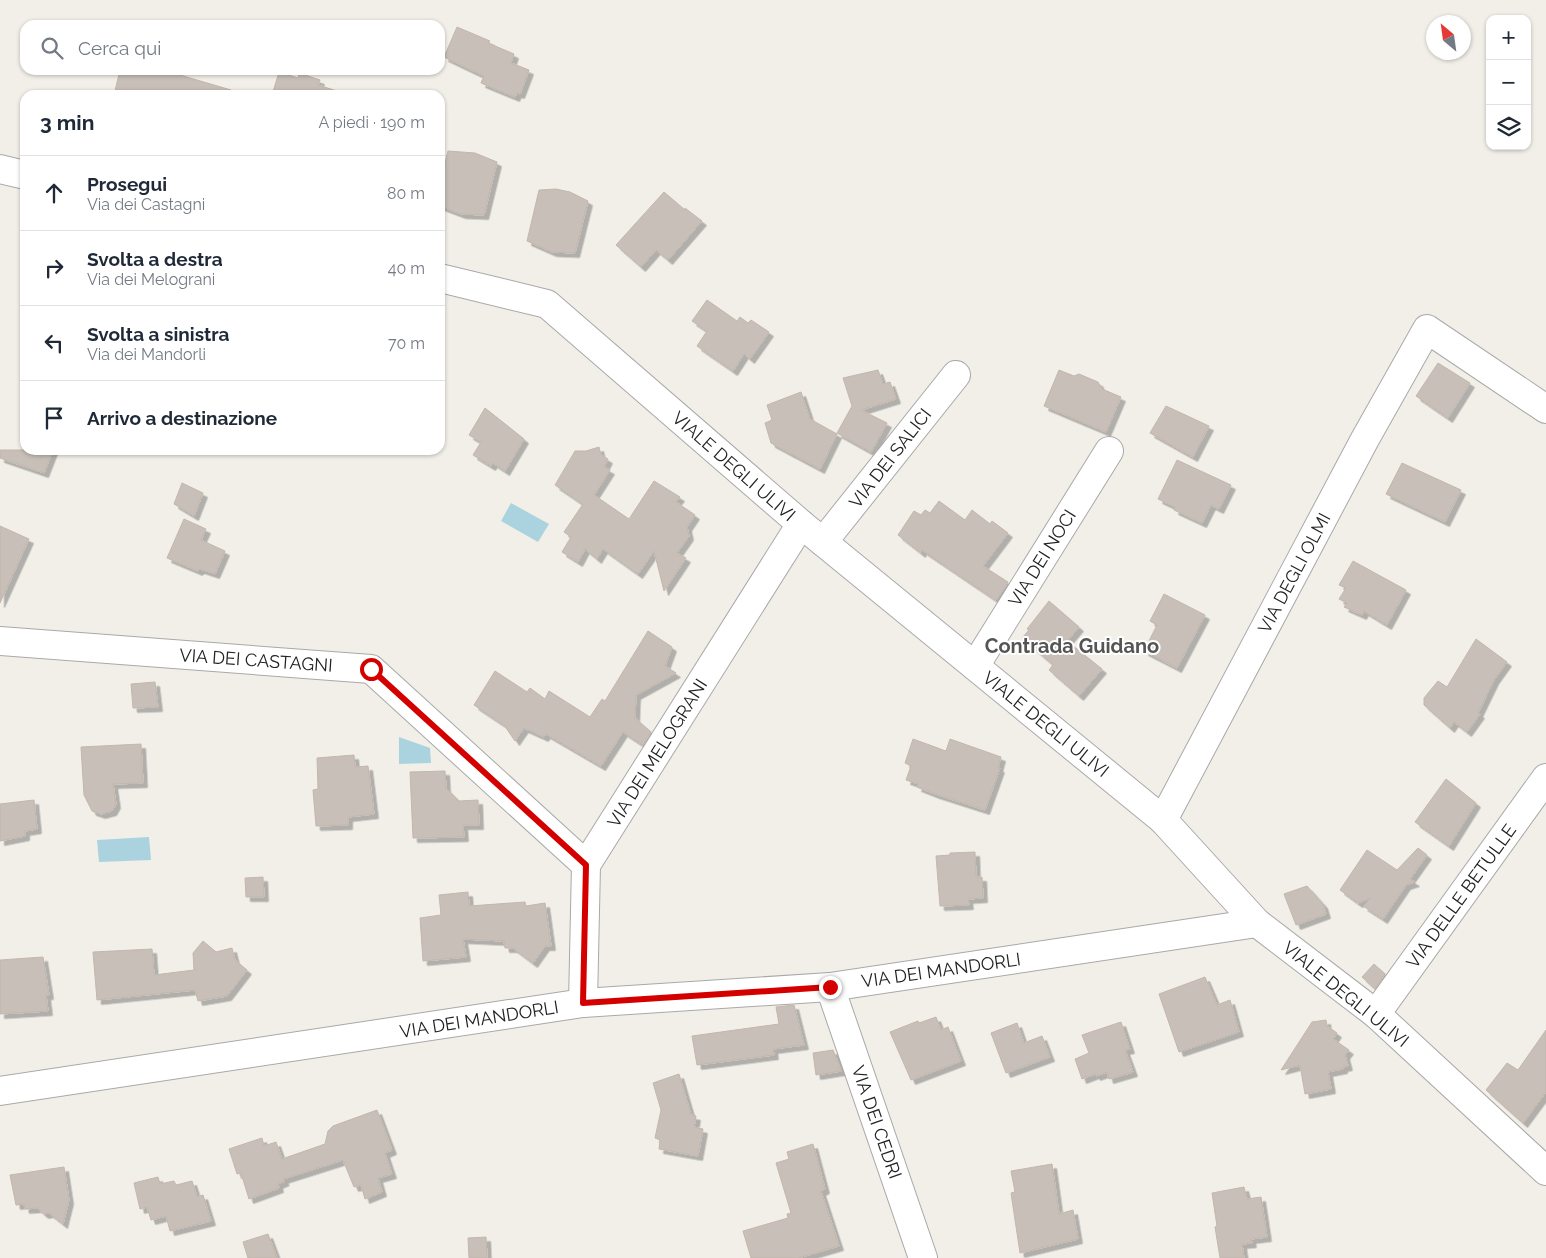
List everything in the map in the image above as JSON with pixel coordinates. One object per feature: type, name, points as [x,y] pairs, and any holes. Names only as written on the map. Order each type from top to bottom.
[{"type":"street","points":[[0,169],[20,174]]},
{"type":"street","name":"VIALE DEGLI ULIVI","points":[[445,279],[547,304],[823,542],[1163,820],[1257,923],[1376,1014],[1546,1171]]},
{"type":"street","name":"VIA DEGLI OLMI","points":[[1163,820],[1364,439],[1427,329],[1546,409]]},
{"type":"street","name":"VIA DEI SALICI","points":[[823,542],[956,375]]},
{"type":"street","name":"VIA DEI NOCI","points":[[975,666],[1108,451]]},
{"type":"street","name":"VIA DEI MELOGRANI","points":[[586,865],[802,524]]},
{"type":"street","name":"VIA DEI CASTAGNI","points":[[0,641],[371,669],[586,865]]},
{"type":"street","name":"VIA DELLE BETULLE","points":[[1376,1014],[1546,778]]},
{"type":"street","points":[[583,1003],[586,865]]},
{"type":"street","name":"VIA DEI MANDORLI","points":[[0,1091],[583,1003],[830,987],[1257,923]]},
{"type":"street","name":"VIA DEI CEDRI","points":[[830,987],[923,1258]]},
{"type":"water","points":[[511,503],[549,524],[538,542],[501,521]]},
{"type":"water","points":[[399,737],[430,748],[431,763],[399,764]]},
{"type":"water","points":[[149,837],[151,860],[99,862],[97,840]]},
{"type":"building","points":[[457,27],[514,54],[511,63],[529,70],[520,94],[517,93],[515,97],[481,83],[484,76],[445,57]]},
{"type":"building","points":[[119,75],[180,75],[231,90],[115,90]]},
{"type":"building","points":[[278,75],[288,75],[298,78],[299,75],[305,75],[320,80],[318,85],[334,90],[274,90]]},
{"type":"building","points":[[448,151],[475,153],[497,162],[484,215],[461,214],[445,208],[445,163]]},
{"type":"building","points":[[556,189],[570,192],[588,201],[575,253],[552,252],[527,241],[539,190]]},
{"type":"building","points":[[664,192],[685,210],[685,208],[702,221],[668,260],[656,250],[641,267],[616,245]]},
{"type":"building","points":[[707,300],[737,321],[740,317],[748,323],[751,320],[769,332],[750,359],[744,354],[733,371],[697,346],[707,331],[692,321]]},
{"type":"building","points":[[1438,363],[1470,383],[1448,418],[1416,396]]},
{"type":"building","points":[[878,370],[883,384],[890,382],[896,399],[861,410],[887,423],[871,452],[837,433],[852,406],[843,378]]},
{"type":"building","points":[[1059,370],[1074,376],[1079,374],[1098,382],[1102,389],[1121,397],[1106,432],[1044,406]]},
{"type":"building","points":[[801,392],[810,419],[837,434],[820,469],[771,443],[765,423],[772,420],[767,405]]},
{"type":"building","points":[[1166,406],[1209,426],[1193,457],[1150,433]]},
{"type":"building","points":[[485,408],[524,439],[505,471],[493,463],[491,466],[473,455],[481,442],[469,435]]},
{"type":"building","points":[[599,447],[601,455],[608,459],[604,467],[610,470],[594,495],[629,519],[654,481],[680,497],[676,502],[695,515],[687,527],[689,536],[677,553],[686,558],[664,591],[654,551],[638,574],[603,549],[597,559],[585,549],[578,562],[562,552],[571,537],[564,532],[583,504],[555,485],[575,451],[586,451]]},
{"type":"building","points":[[0,450],[20,450],[20,455],[51,455],[44,473],[0,458]]},
{"type":"building","points":[[1177,460],[1231,485],[1219,509],[1211,505],[1202,523],[1174,510],[1175,507],[1158,499]]},
{"type":"building","points":[[1402,463],[1461,490],[1445,522],[1386,494]]},
{"type":"building","points":[[182,483],[203,493],[194,516],[174,504]]},
{"type":"building","points":[[939,501],[965,520],[972,510],[990,524],[992,521],[1008,533],[983,566],[1008,582],[996,600],[922,550],[921,553],[898,535],[914,511],[921,515],[925,510],[930,513]]},
{"type":"building","points":[[184,519],[206,529],[201,540],[225,551],[215,574],[200,569],[198,571],[167,558]]},
{"type":"building","points":[[0,526],[29,539],[0,603]]},
{"type":"building","points":[[1353,561],[1406,590],[1387,625],[1364,611],[1362,615],[1344,607],[1347,603],[1339,599],[1346,588],[1339,585]]},
{"type":"building","points":[[1164,594],[1205,615],[1177,668],[1144,651],[1157,625],[1150,621]]},
{"type":"building","points":[[1049,601],[1079,627],[1067,641],[1102,669],[1079,696],[1049,670],[1053,665],[1022,638]]},
{"type":"building","points":[[648,631],[672,647],[665,666],[676,673],[636,695],[635,718],[651,732],[643,745],[623,732],[601,766],[546,734],[544,737],[524,728],[515,741],[504,725],[474,705],[495,671],[527,692],[530,688],[545,699],[549,691],[590,717],[602,699],[605,701]]},
{"type":"building","points":[[1476,639],[1507,662],[1494,680],[1478,713],[1480,714],[1467,732],[1454,722],[1450,728],[1424,705],[1424,698],[1438,681],[1447,687]]},
{"type":"building","points":[[155,682],[158,707],[133,708],[131,684]]},
{"type":"building","points":[[913,739],[946,751],[950,739],[1001,757],[998,768],[1000,768],[985,810],[935,794],[917,787],[918,784],[906,780],[911,766],[905,763]]},
{"type":"building","points":[[141,744],[143,783],[113,784],[116,804],[112,811],[101,814],[92,811],[84,795],[81,747]]},
{"type":"building","points":[[354,755],[355,767],[368,766],[374,814],[348,817],[348,825],[316,826],[313,790],[318,789],[317,758]]},
{"type":"building","points":[[445,771],[446,788],[459,801],[478,800],[479,825],[463,825],[464,837],[413,838],[410,772]]},
{"type":"building","points":[[1446,779],[1476,803],[1449,846],[1415,822]]},
{"type":"building","points":[[34,800],[37,829],[25,831],[25,836],[0,841],[0,804]]},
{"type":"building","points":[[1418,848],[1427,855],[1410,879],[1415,882],[1406,885],[1383,919],[1363,906],[1371,898],[1358,903],[1340,890],[1367,850],[1397,870]]},
{"type":"building","points":[[975,852],[976,877],[982,877],[983,898],[968,899],[969,905],[940,906],[936,856],[950,855],[950,853]]},
{"type":"building","points":[[263,877],[264,897],[246,897],[245,878]]},
{"type":"building","points":[[1307,886],[1323,904],[1326,914],[1296,925],[1284,894]]},
{"type":"building","points":[[468,892],[469,906],[525,902],[526,906],[545,903],[551,946],[545,946],[533,963],[513,948],[505,948],[504,941],[463,939],[466,957],[423,961],[420,918],[441,915],[439,895]]},
{"type":"building","points":[[203,941],[216,952],[232,948],[235,960],[247,970],[227,996],[198,1001],[195,990],[97,1000],[93,952],[152,949],[154,975],[194,970],[193,953]]},
{"type":"building","points":[[43,957],[49,995],[46,995],[48,1011],[0,1014],[0,960]]},
{"type":"building","points":[[1374,964],[1385,974],[1375,989],[1362,977]]},
{"type":"building","points":[[1205,977],[1217,1005],[1230,1000],[1239,1032],[1179,1052],[1159,994]]},
{"type":"building","points":[[794,1005],[804,1045],[773,1049],[774,1055],[697,1065],[692,1036],[779,1024],[776,1007]]},
{"type":"building","points":[[936,1017],[941,1030],[948,1027],[961,1061],[911,1080],[890,1032],[918,1021],[919,1023]]},
{"type":"building","points":[[1326,1020],[1327,1026],[1337,1033],[1333,1039],[1349,1050],[1345,1055],[1348,1066],[1328,1072],[1331,1089],[1305,1094],[1300,1065],[1281,1070],[1312,1022]]},
{"type":"building","points":[[1121,1022],[1130,1049],[1125,1050],[1133,1072],[1109,1079],[1107,1072],[1082,1079],[1075,1059],[1089,1053],[1082,1035]]},
{"type":"building","points":[[1017,1023],[1024,1043],[1042,1036],[1050,1057],[1006,1073],[991,1033]]},
{"type":"building","points":[[1546,1030],[1546,1092],[1523,1123],[1486,1090],[1507,1063],[1518,1070]]},
{"type":"building","points":[[833,1050],[841,1071],[816,1075],[813,1053]]},
{"type":"building","points":[[679,1074],[691,1115],[696,1116],[694,1127],[703,1129],[698,1156],[659,1149],[660,1140],[655,1138],[661,1110],[653,1083]]},
{"type":"building","points":[[377,1110],[392,1150],[385,1153],[392,1174],[378,1178],[382,1192],[365,1199],[361,1185],[354,1187],[343,1160],[283,1179],[285,1181],[278,1184],[279,1188],[249,1199],[241,1173],[237,1174],[229,1149],[262,1138],[264,1146],[276,1142],[282,1159],[325,1144],[328,1131],[333,1126]]},
{"type":"building","points":[[813,1144],[825,1189],[821,1191],[839,1246],[798,1258],[751,1258],[743,1231],[788,1218],[787,1214],[791,1213],[776,1163],[789,1159],[787,1152]]},
{"type":"building","points":[[1052,1164],[1059,1214],[1073,1210],[1078,1239],[1020,1253],[1011,1193],[1015,1192],[1011,1171]]},
{"type":"building","points":[[64,1167],[69,1200],[63,1224],[49,1213],[44,1214],[37,1208],[25,1209],[24,1204],[16,1205],[10,1175]]},
{"type":"building","points":[[158,1177],[160,1184],[174,1181],[176,1185],[192,1181],[197,1197],[203,1195],[211,1221],[170,1231],[166,1216],[151,1220],[147,1207],[140,1209],[134,1183]]},
{"type":"building","points":[[1244,1187],[1247,1199],[1261,1197],[1267,1237],[1251,1239],[1252,1243],[1242,1244],[1244,1258],[1220,1258],[1212,1193]]},
{"type":"building","points":[[268,1234],[277,1258],[248,1258],[243,1242]]},
{"type":"building","points":[[486,1237],[487,1258],[469,1258],[468,1238]]},
{"type":"district","name":"Contrada Guidano","points":[[1072,646]]},
{"type":"route","points":[[371,669],[586,865],[583,1003],[830,987]]}]
